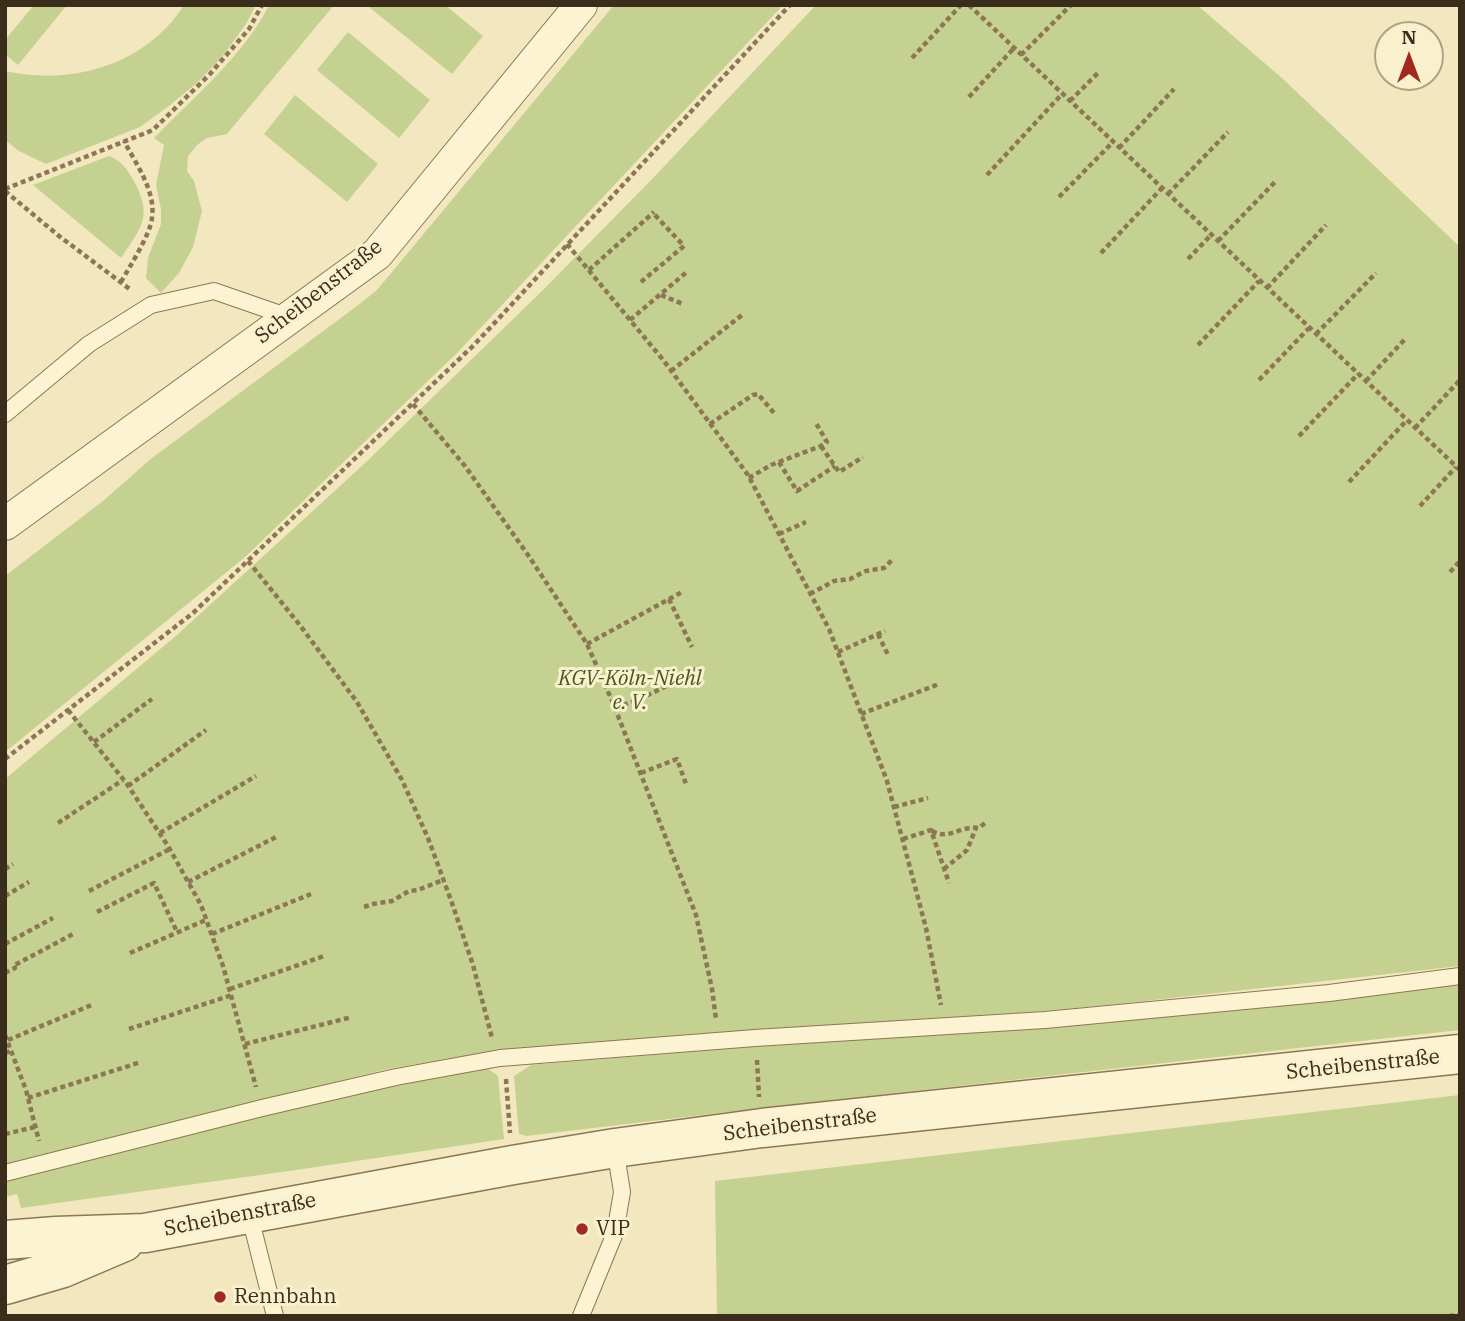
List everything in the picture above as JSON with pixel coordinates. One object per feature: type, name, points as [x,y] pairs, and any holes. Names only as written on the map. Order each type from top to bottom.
[{"type":"street","name":"Scheibenstraße","points":[[5,524],[377,254],[581,5]]},
{"type":"street","name":"Scheibenstraße","points":[[5,1240],[145,1233],[513,1165],[762,1128],[1460,1054]]},
{"type":"street","name":"Scheibenstraße","points":[[5,1285],[63,1268],[145,1233]]},
{"type":"lane","points":[[5,414],[89,344],[151,305],[214,291],[289,317]]},
{"type":"lane","points":[[5,1173],[262,1108],[396,1077],[500,1058],[755,1038],[1045,1020],[1329,993],[1460,976]]},
{"type":"lane","points":[[581,1316],[615,1233],[622,1192],[615,1148]]},
{"type":"lane","points":[[249,1213],[275,1316]]},
{"type":"path","points":[[151,305],[59,236],[5,190],[153,130],[210,74],[249,29],[262,5]]},
{"type":"path","points":[[5,759],[194,613],[413,404],[474,345],[790,5]]},
{"type":"path","points":[[912,58],[961,5]]},
{"type":"path","points":[[1021,55],[1071,5]]},
{"type":"path","points":[[972,6],[1458,469],[1420,506]]},
{"type":"path","points":[[969,97],[1014,48]]},
{"type":"path","points":[[1070,102],[1100,71]]},
{"type":"path","points":[[1119,148],[1174,89]]},
{"type":"path","points":[[987,175],[1062,94]]},
{"type":"path","points":[[1168,194],[1228,132]]},
{"type":"path","points":[[121,282],[152,219],[152,200],[124,141]]},
{"type":"path","points":[[1059,197],[1113,142]]},
{"type":"path","points":[[1217,241],[1275,182]]},
{"type":"path","points":[[1101,253],[1162,188]]},
{"type":"path","points":[[589,270],[654,212],[684,246],[641,282]]},
{"type":"path","points":[[1267,288],[1326,225]]},
{"type":"path","points":[[1188,259],[1210,235]]},
{"type":"path","points":[[567,244],[671,371],[749,478],[829,629],[887,780],[926,928],[945,1026]]},
{"type":"path","points":[[630,320],[688,271]]},
{"type":"path","points":[[1316,334],[1376,273]]},
{"type":"path","points":[[1198,345],[1259,281]]},
{"type":"path","points":[[661,295],[683,304]]},
{"type":"path","points":[[671,371],[742,316]]},
{"type":"path","points":[[1259,380],[1309,328]]},
{"type":"path","points":[[1366,381],[1406,338]]},
{"type":"path","points":[[1299,436],[1358,374]]},
{"type":"path","points":[[1415,428],[1460,380]]},
{"type":"path","points":[[710,424],[758,394],[774,413]]},
{"type":"path","points":[[413,404],[465,466],[587,645],[615,708],[696,915],[712,989],[719,1041]]},
{"type":"path","points":[[1349,482],[1407,420]]},
{"type":"path","points":[[749,478],[827,442],[816,423]]},
{"type":"path","points":[[821,446],[839,472],[863,457]]},
{"type":"path","points":[[779,462],[797,491],[835,466]]},
{"type":"path","points":[[779,534],[806,522]]},
{"type":"path","points":[[810,594],[834,581],[884,568],[893,559]]},
{"type":"path","points":[[248,561],[357,702],[402,780],[428,838],[473,965],[492,1038],[506,1074],[513,1165]]},
{"type":"path","points":[[1450,572],[1460,561]]},
{"type":"path","points":[[587,645],[682,592]]},
{"type":"path","points":[[669,599],[692,648]]},
{"type":"path","points":[[838,652],[885,631]]},
{"type":"path","points":[[878,634],[888,654]]},
{"type":"path","points":[[615,708],[670,685],[699,667]]},
{"type":"path","points":[[862,714],[939,684]]},
{"type":"path","points":[[94,742],[152,699]]},
{"type":"path","points":[[68,710],[128,786],[170,849],[201,905],[231,992],[262,1108]]},
{"type":"path","points":[[128,786],[206,730]]},
{"type":"path","points":[[640,773],[677,760],[686,784]]},
{"type":"path","points":[[160,833],[256,776]]},
{"type":"path","points":[[58,823],[123,780]]},
{"type":"path","points":[[894,807],[928,798]]},
{"type":"path","points":[[931,830],[936,834],[946,834],[965,827],[976,828],[985,823]]},
{"type":"path","points":[[944,869],[967,850],[976,828]]},
{"type":"path","points":[[903,839],[931,830]]},
{"type":"path","points":[[931,830],[949,883]]},
{"type":"path","points":[[188,882],[276,837]]},
{"type":"path","points":[[89,891],[170,849]]},
{"type":"path","points":[[5,869],[13,864]]},
{"type":"path","points":[[364,907],[392,901],[409,891],[443,880]]},
{"type":"path","points":[[5,896],[29,881]]},
{"type":"path","points":[[97,912],[154,883],[177,932]]},
{"type":"path","points":[[212,934],[311,894]]},
{"type":"path","points":[[5,944],[53,918]]},
{"type":"path","points":[[130,953],[206,920]]},
{"type":"path","points":[[5,973],[15,968],[13,966],[75,933]]},
{"type":"path","points":[[129,1029],[324,956]]},
{"type":"path","points":[[44,1163],[28,1098],[6,1038],[94,1004]]},
{"type":"path","points":[[246,1044],[352,1017]]},
{"type":"path","points":[[755,1038],[762,1128]]},
{"type":"path","points":[[5,1053],[12,1051]]},
{"type":"path","points":[[28,1098],[141,1062]]},
{"type":"path","points":[[5,1134],[35,1127]]},
{"type":"path","points":[[1449,1316],[1460,1315]]},
{"type":"green space","points":[[34,5],[67,5],[18,65],[5,54],[5,40]]},
{"type":"green space","points":[[184,5],[256,5],[222,57],[198,82],[140,127],[46,164],[19,151],[5,140],[5,71],[56,75],[81,73],[105,66],[149,43],[168,26]]},
{"type":"green space","points":[[269,5],[334,5],[227,134],[207,138],[188,156],[187,171],[194,181],[202,211],[193,247],[179,273],[161,293],[146,278],[148,258],[161,224],[156,185],[164,145],[154,138],[232,58],[259,23]]},
{"type":"green space","points":[[445,5],[483,36],[452,74],[369,7]]},
{"type":"green space","points":[[614,5],[783,5],[457,353],[244,558],[5,752],[5,576],[103,501],[152,458],[377,290]]},
{"type":"green space","name":"KGV-Köln-Niehl e. V.","points":[[816,5],[1197,5],[1283,79],[1460,247],[1460,966],[1109,1005],[936,1021],[487,1052],[387,1069],[5,1165],[5,779],[177,635],[363,465],[542,291],[657,174]]},
{"type":"green space","points":[[348,32],[430,100],[399,138],[317,70]]},
{"type":"green space","points":[[295,95],[378,164],[347,202],[264,134]]},
{"type":"green space","points":[[109,156],[122,164],[127,171],[135,183],[143,205],[139,231],[121,258],[33,185]]},
{"type":"green space","points":[[1460,979],[1460,1030],[526,1136],[519,1134],[514,1076],[531,1065],[794,1043]]},
{"type":"green space","points":[[487,1068],[498,1076],[504,1139],[21,1208],[17,1194],[5,1197],[5,1180],[242,1119],[394,1085]]},
{"type":"green space","points":[[1460,1095],[1460,1316],[717,1316],[715,1181]]},
{"type":"place","name":"VIP","points":[[582,1229]]},
{"type":"place","name":"Rennbahn","points":[[220,1297]]}]
